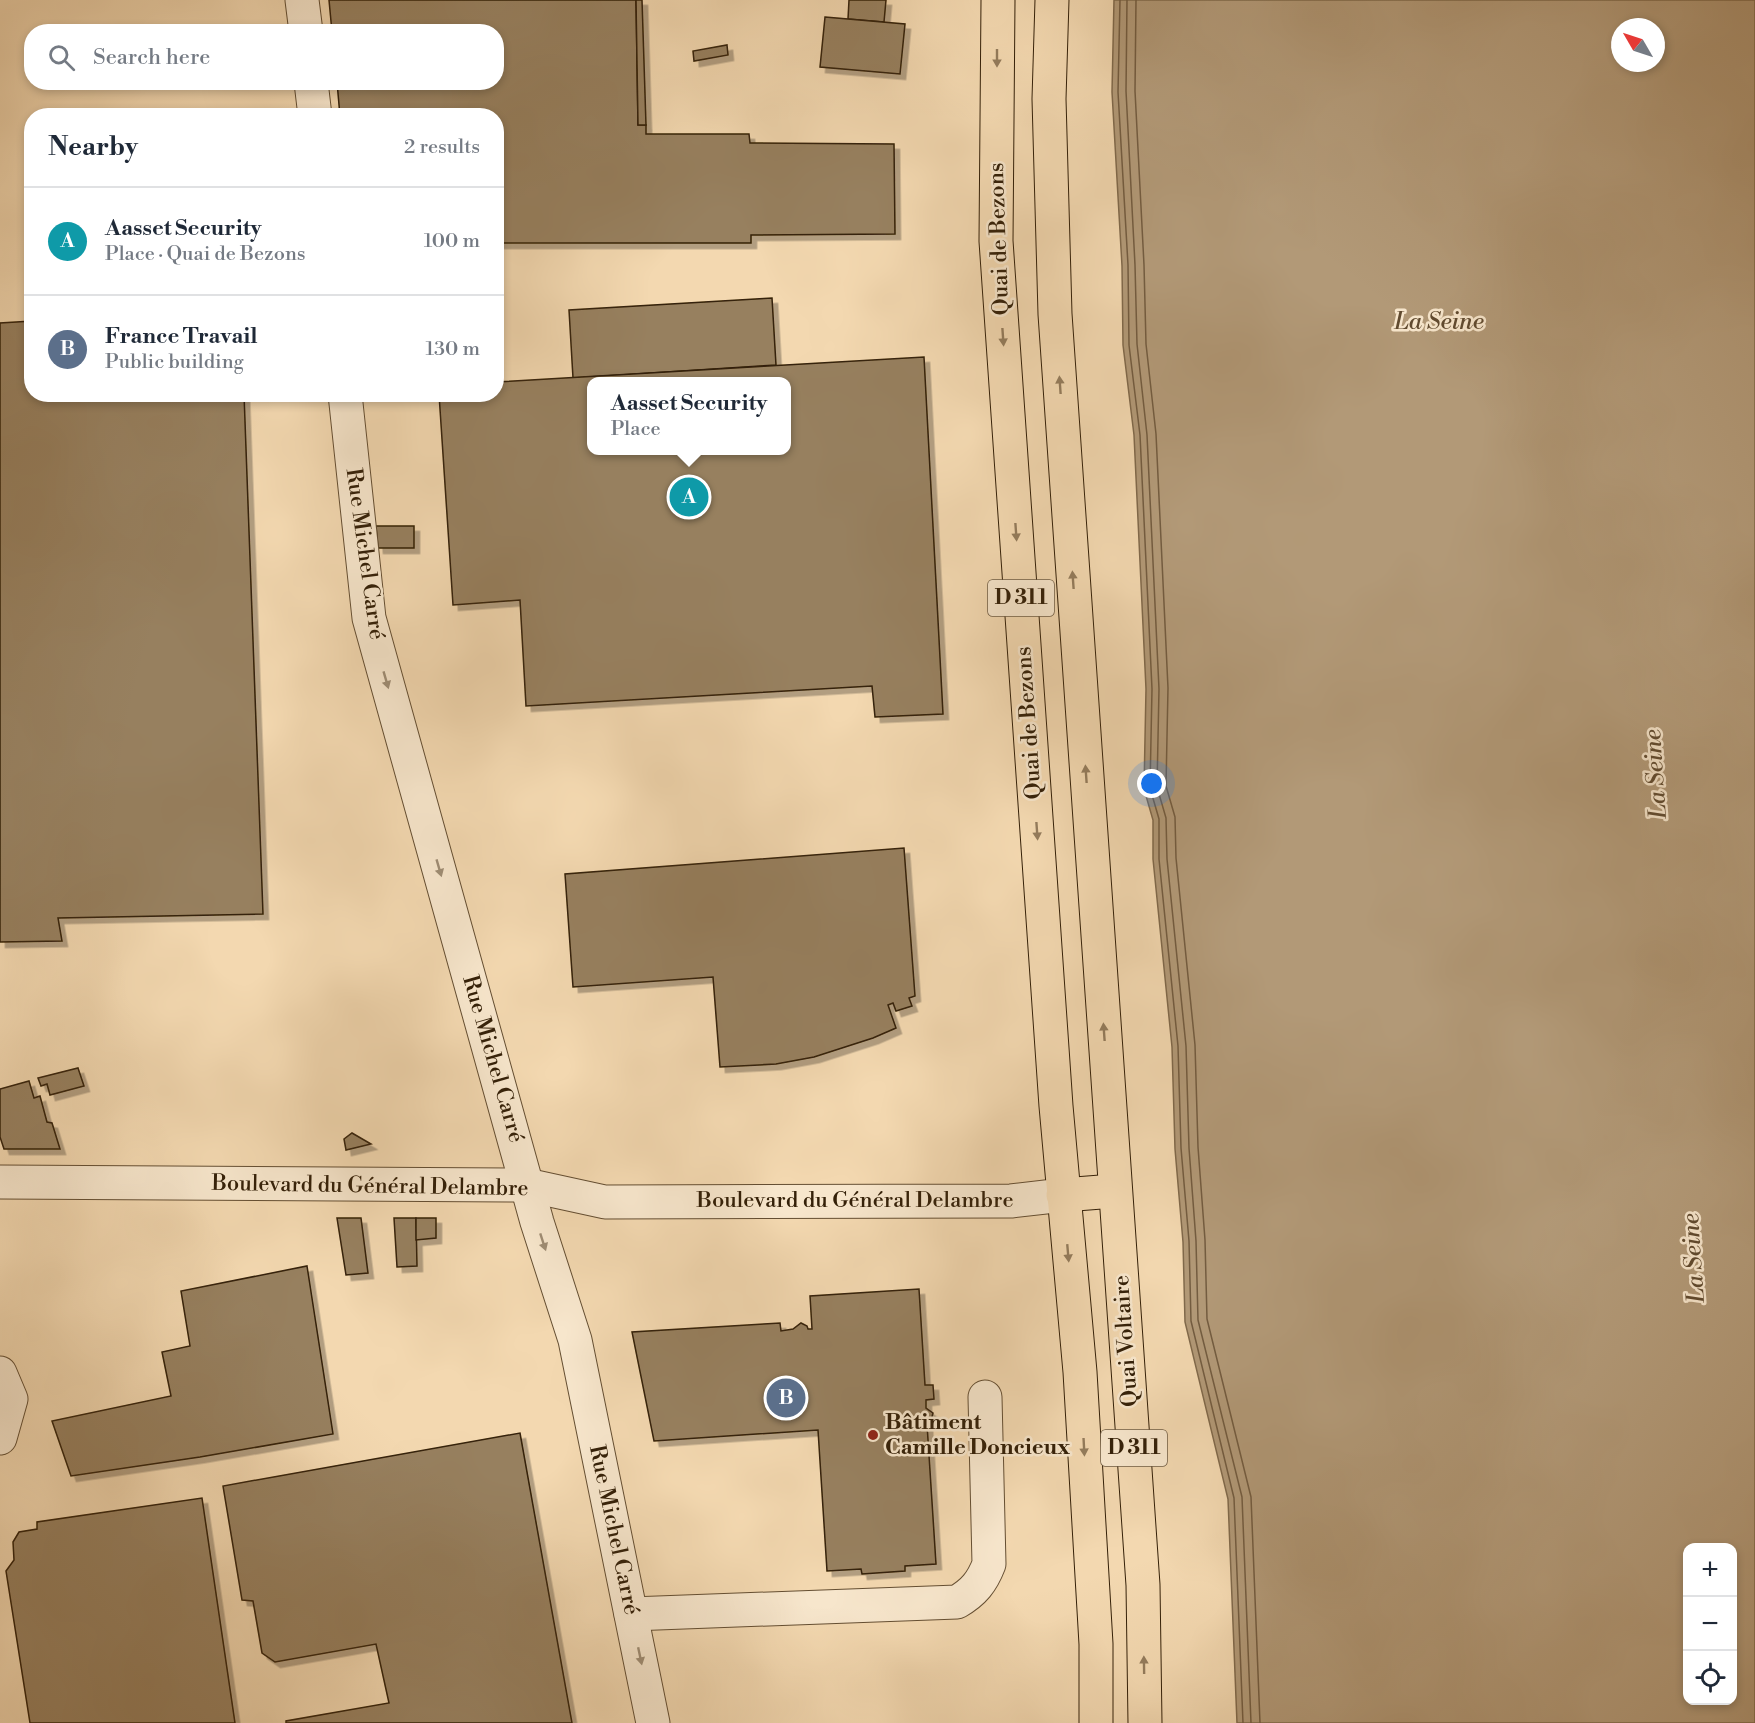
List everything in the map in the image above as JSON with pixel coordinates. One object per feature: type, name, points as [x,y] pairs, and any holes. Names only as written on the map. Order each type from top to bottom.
[{"type":"main road","name":"Quai de Bezons","points":[[998,0],[996,241],[1062,1195]]},
{"type":"main road","name":"D 311","points":[[1052,0],[1049,99],[1055,314],[1107,1067],[1107,1183]]},
{"type":"main road","points":[[1062,1195],[1107,1183]]},
{"type":"main road","name":"Quai Voltaire","points":[[1107,1183],[1122,1279],[1143,1585],[1145,1723]]},
{"type":"main road","name":"D 311","points":[[1062,1195],[1080,1384],[1096,1644],[1096,1723]]},
{"type":"street","points":[[302,0],[305,24]]},
{"type":"street","points":[[312,90],[314,108]]},
{"type":"street","name":"Rue Michel Carré","points":[[346,402],[369,618],[527,1185],[575,1340],[653,1723]]},
{"type":"street","name":"Boulevard du Général Delambre","points":[[0,1182],[527,1185],[605,1202],[1011,1201],[1062,1195]]},
{"type":"street","points":[[0,1373],[11,1399],[0,1438]]},
{"type":"street","points":[[631,1614],[957,1602],[972,1593],[982,1581],[989,1564],[985,1397]]},
{"type":"water","name":"La Seine","points":[[1114,0],[1755,0],[1755,1723],[1237,1723],[1228,1499],[1185,1322],[1183,1242],[1175,1149],[1172,1047],[1153,859],[1153,820],[1144,789],[1146,689],[1134,435],[1123,345],[1122,266],[1112,92]]},
{"type":"building","points":[[329,0],[636,0],[638,125],[646,125],[646,134],[749,134],[750,143],[894,144],[895,234],[751,235],[751,243],[504,243],[504,108],[339,108],[338,90],[504,90],[504,24],[331,24]]},
{"type":"building","points":[[636,0],[642,0],[646,125],[638,125]]},
{"type":"building","points":[[849,0],[886,0],[884,22],[848,19]]},
{"type":"building","points":[[825,17],[905,24],[900,74],[820,67]]},
{"type":"building","points":[[727,45],[728,55],[694,61],[693,51]]},
{"type":"building","points":[[772,298],[776,365],[573,378],[569,310]]},
{"type":"building","points":[[24,322],[24,402],[244,402],[263,914],[58,918],[62,941],[0,942],[0,323]]},
{"type":"building","points":[[924,357],[943,714],[875,717],[872,686],[526,706],[520,600],[453,605],[440,402],[504,402],[504,382]]},
{"type":"building","points":[[376,526],[414,526],[414,548],[378,548]]},
{"type":"building","points":[[904,848],[915,996],[909,998],[912,1006],[896,1011],[893,1003],[888,1005],[896,1028],[873,1038],[814,1057],[776,1064],[720,1067],[713,977],[573,987],[565,874]]},
{"type":"building","points":[[78,1068],[84,1086],[50,1095],[47,1084],[41,1086],[38,1078]]},
{"type":"building","points":[[29,1081],[34,1098],[40,1096],[47,1122],[52,1123],[60,1149],[4,1149],[0,1137],[0,1089]]},
{"type":"building","points":[[352,1133],[371,1144],[346,1150],[344,1139]]},
{"type":"building","points":[[337,1218],[361,1218],[368,1273],[346,1275]]},
{"type":"building","points":[[394,1218],[416,1218],[417,1266],[397,1267]]},
{"type":"building","points":[[416,1218],[436,1218],[436,1238],[416,1240]]},
{"type":"building","points":[[307,1266],[333,1434],[71,1476],[52,1421],[171,1396],[162,1352],[190,1346],[181,1291]]},
{"type":"building","name":"Bâtiment Camille Doncieux","points":[[919,1289],[925,1385],[933,1385],[934,1399],[926,1400],[926,1408],[933,1413],[931,1421],[927,1424],[936,1564],[905,1566],[905,1571],[862,1574],[861,1569],[827,1571],[818,1430],[654,1441],[632,1332],[780,1323],[781,1331],[793,1329],[801,1323],[808,1329],[812,1329],[810,1296]]},
{"type":"building","points":[[520,1433],[572,1723],[286,1723],[286,1721],[389,1703],[376,1644],[275,1662],[262,1653],[253,1601],[242,1600],[223,1486]]},
{"type":"building","points":[[202,1498],[235,1723],[30,1723],[6,1571],[14,1560],[13,1542],[19,1532],[37,1529],[37,1522]]},
{"type":"place","name":"Aasset Security","points":[[689,497]]},
{"type":"place","name":"France Travail","points":[[786,1398]]},
{"type":"place","name":"Bâtiment Camille Doncieux","points":[[873,1435]]}]
